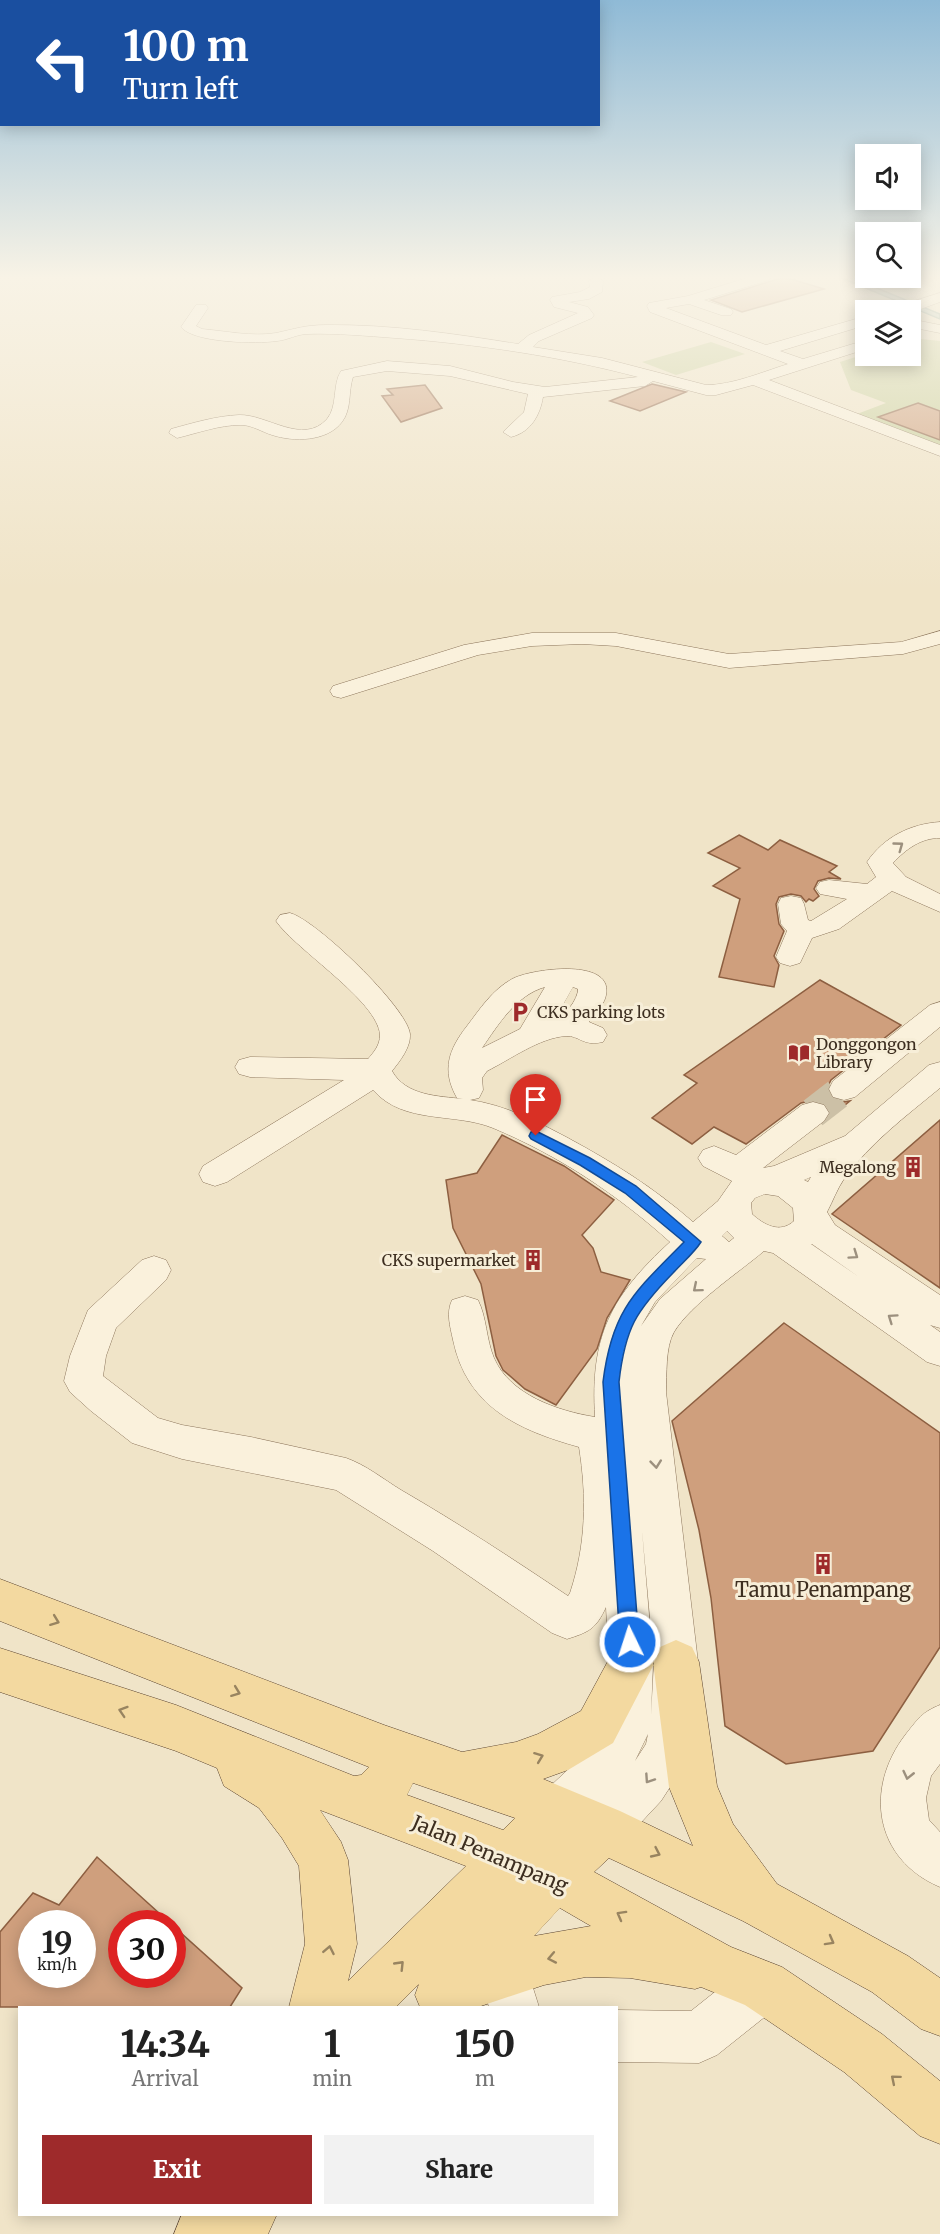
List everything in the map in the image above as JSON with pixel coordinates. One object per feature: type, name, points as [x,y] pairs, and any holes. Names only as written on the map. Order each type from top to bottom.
[{"type":"main road","points":[[0,1600],[384,1749],[581,1819],[761,1903],[890,1974],[940,2010]]},
{"type":"main road","points":[[411,1820],[400,1809],[397,1792],[404,1781],[417,1769],[516,1766],[551,1753],[597,1727],[654,1663]]},
{"type":"main road","points":[[654,1663],[693,1787],[716,1841],[761,1903]]},
{"type":"main road","name":"Jalan Penampang","points":[[3,1674],[176,1728],[354,1800],[510,1857],[555,1878],[714,1966],[763,1986],[863,2053],[940,2116]]},
{"type":"main road","points":[[176,1728],[276,1791],[299,1821],[323,1860],[331,1944],[315,2006]]},
{"type":"main road","points":[[354,1800],[369,1799],[385,1786],[394,1772],[391,1758],[384,1749]]},
{"type":"main road","points":[[360,2006],[510,1857],[581,1819]]},
{"type":"main road","points":[[435,2001],[555,1878],[581,1819]]},
{"type":"main road","points":[[435,2001],[509,1989],[522,1963],[608,1950],[714,1966]]},
{"type":"street","points":[[177,432],[242,420],[253,421],[285,433],[310,432],[320,429],[332,425],[339,414],[343,381]]},
{"type":"street","points":[[492,381],[536,392],[563,392],[646,381]]},
{"type":"street","points":[[673,381],[706,390],[716,390],[749,381]]},
{"type":"street","points":[[757,381],[940,451]]},
{"type":"street","points":[[511,432],[532,414],[536,392]]},
{"type":"street","points":[[341,691],[384,680],[460,653],[515,641],[614,640],[675,650],[706,660],[729,661],[903,648],[940,637]]},
{"type":"street","points":[[882,885],[880,862],[886,855],[919,832],[940,830]]},
{"type":"street","points":[[790,957],[797,916],[814,930],[827,924],[882,885]]},
{"type":"street","points":[[829,888],[854,892],[882,885],[940,904]]},
{"type":"street","points":[[215,1174],[377,1071],[391,1052],[395,1032],[389,1017],[373,998],[290,921]]},
{"type":"street","points":[[531,1036],[565,977]]},
{"type":"street","points":[[466,1077],[476,1064],[531,1036],[582,1030],[592,996],[592,984],[565,977],[536,978],[513,989],[469,1042],[462,1060],[468,1092],[494,1116],[585,1161],[630,1190],[693,1242],[706,1246],[728,1245],[803,1233],[810,1225],[816,1193],[855,1143],[940,1072]]},
{"type":"street","points":[[843,1089],[940,1012]]},
{"type":"street","points":[[250,1067],[377,1071]]},
{"type":"street","points":[[377,1071],[381,1082],[408,1101],[430,1107],[494,1116]]},
{"type":"street","points":[[738,1170],[813,1113]]},
{"type":"street","points":[[738,1170],[785,1175],[855,1143]]},
{"type":"street","points":[[154,1270],[101,1320],[88,1356],[83,1381],[104,1400],[146,1431],[182,1442],[251,1454],[346,1475],[381,1499],[447,1538],[567,1619],[576,1617],[585,1608],[592,1588],[606,1521],[606,1436],[611,1382],[615,1352],[625,1321],[640,1297],[693,1242],[732,1208],[734,1199],[741,1190],[738,1170]]},
{"type":"street","points":[[738,1170],[795,1190],[803,1196],[823,1234],[940,1314]]},
{"type":"street","points":[[732,1208],[740,1225],[770,1239],[940,1352]]},
{"type":"street","points":[[581,1819],[628,1729],[654,1663],[648,1392],[650,1356],[656,1330],[670,1311],[770,1239]]},
{"type":"street","points":[[465,1310],[471,1343],[480,1370],[493,1386],[530,1414],[606,1436]]},
{"type":"street","points":[[606,1436],[654,1663]]},
{"type":"street","points":[[940,1727],[910,1766],[903,1798],[907,1828],[918,1844],[940,1863]]},
{"type":"street","points":[[618,2036],[699,2037],[763,1986]]},
{"type":"green space","points":[[848,381],[940,381],[940,445],[857,414],[886,403],[851,390]]},
{"type":"building","points":[[652,384],[686,392],[640,411],[610,401]]},
{"type":"building","points":[[425,385],[442,408],[401,422],[382,396],[393,395],[387,389]]},
{"type":"building","points":[[918,403],[940,411],[940,440],[878,417]]},
{"type":"building","points":[[739,835],[768,850],[780,840],[837,866],[829,872],[841,879],[829,878],[818,881],[814,889],[819,896],[813,901],[809,899],[806,902],[801,896],[791,894],[779,897],[776,904],[779,924],[784,931],[774,956],[779,965],[774,987],[719,977],[740,899],[713,886],[740,868],[708,853]]},
{"type":"building","name":"Donggongon Library","points":[[820,980],[901,1025],[831,1080],[827,1088],[831,1098],[843,1102],[850,1101],[829,1118],[831,1112],[825,1103],[814,1100],[801,1103],[746,1144],[714,1127],[692,1144],[652,1118],[697,1083],[684,1075]]},
{"type":"building","name":"Megalong","points":[[940,1120],[940,1288],[832,1214]]},
{"type":"building","name":"CKS supermarket","points":[[502,1135],[564,1166],[614,1200],[582,1235],[593,1248],[601,1272],[630,1280],[607,1318],[597,1349],[556,1405],[525,1389],[503,1370],[496,1356],[481,1284],[453,1228],[446,1180],[477,1173]]},
{"type":"building","name":"Tamu Penampang","points":[[784,1323],[940,1433],[940,1647],[873,1751],[786,1764],[725,1726],[711,1598],[699,1530],[672,1421]]},
{"type":"building","points":[[97,1857],[156,1910],[108,1910],[108,1988],[186,1988],[186,1938],[242,1988],[231,2006],[0,2007],[0,1932],[18,1911],[18,1988],[96,1988],[96,1910],[19,1910],[33,1893],[59,1905]]},
{"type":"tunnel","points":[[813,1113],[844,1089]]},
{"type":"place","name":"CKS parking lots","points":[[520,1012]]},
{"type":"place","name":"Donggongon Library","points":[[799,1053]]},
{"type":"place","name":"Megalong","points":[[913,1167]]},
{"type":"place","name":"CKS supermarket","points":[[533,1260]]},
{"type":"place","name":"Tamu Penampang","points":[[823,1564]]},
{"type":"route","points":[[536,1136],[585,1161],[630,1190],[693,1242],[640,1297],[625,1321],[615,1352],[611,1382],[630,1642]]}]
